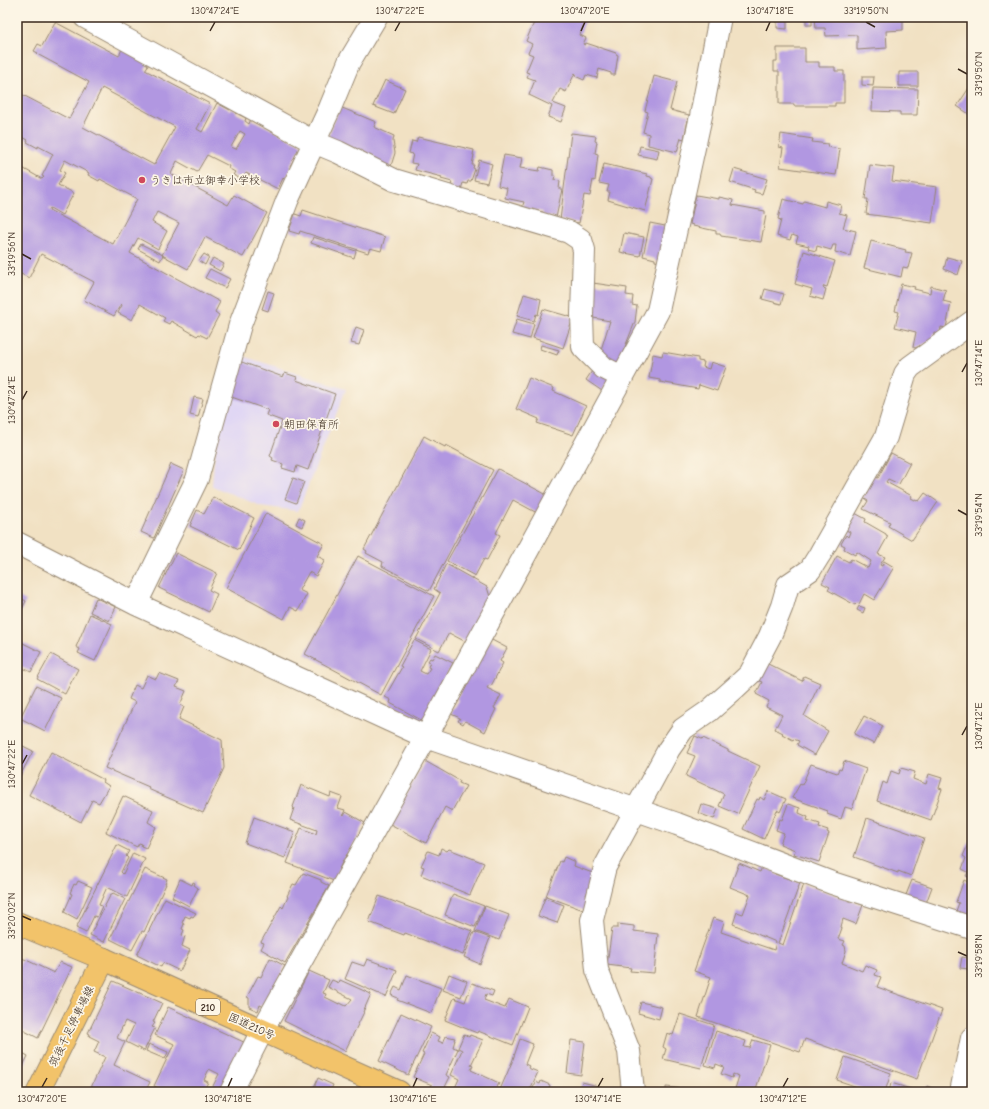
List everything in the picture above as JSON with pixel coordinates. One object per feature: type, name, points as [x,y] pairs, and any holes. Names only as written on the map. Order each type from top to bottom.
[{"type":"main road","name":"国道210号","points":[[17,923],[104,959],[399,1092]]},
{"type":"main road","name":"筑後千足停車場線","points":[[38,1092],[104,959]]},
{"type":"street","points":[[85,17],[314,142],[338,152],[394,180],[569,232],[581,240],[584,250],[582,314],[583,347],[604,368],[622,377]]},
{"type":"street","points":[[136,604],[197,479],[240,324],[286,201],[330,108],[349,62],[376,17]]},
{"type":"street","points":[[231,1092],[262,1031],[426,737],[658,311],[720,17]]},
{"type":"street","points":[[633,1092],[629,1051],[597,970],[592,920],[605,867],[669,749],[683,729],[709,711],[750,674],[770,636],[782,606],[788,585],[810,570],[886,437],[905,374],[910,367],[972,322]]},
{"type":"street","points":[[17,543],[136,604],[426,737],[677,824],[832,883],[972,928]]},
{"type":"street","points":[[961,1092],[972,1038]]},
{"type":"shaded area","name":"朝田保育所","points":[[239,355],[346,389],[298,511],[261,506],[212,486],[216,440]]},
{"type":"building","points":[[540,17],[586,17],[580,35],[586,38],[583,44],[585,45],[586,43],[618,55],[615,75],[611,75],[611,73],[599,69],[597,78],[586,75],[584,80],[575,76],[575,73],[566,92],[560,89],[553,103],[566,108],[561,122],[548,117],[552,106],[529,95],[535,80],[527,77],[529,73],[526,72],[533,55],[528,53],[532,44],[526,41],[536,18],[538,20]]},
{"type":"building","points":[[777,17],[787,17],[787,29],[777,28]]},
{"type":"building","points":[[806,17],[812,17],[812,25],[806,25]]},
{"type":"building","points":[[815,17],[903,17],[903,30],[886,31],[887,48],[857,50],[857,35],[826,36],[825,28],[816,28]]},
{"type":"building","name":"うきは市立御幸小学校","points":[[55,22],[119,56],[122,49],[149,64],[145,70],[210,104],[197,129],[202,132],[217,103],[237,112],[236,113],[246,118],[245,121],[249,124],[251,119],[302,145],[290,166],[292,167],[285,180],[283,178],[278,189],[246,173],[243,180],[233,175],[235,172],[228,168],[229,166],[207,155],[197,172],[177,161],[171,174],[228,205],[234,195],[267,213],[243,257],[205,237],[188,269],[162,255],[179,223],[157,212],[152,222],[167,231],[158,249],[138,238],[130,253],[220,302],[215,312],[219,315],[207,338],[199,334],[197,336],[171,321],[169,324],[163,321],[165,318],[140,304],[132,320],[118,313],[122,305],[121,304],[114,316],[84,300],[94,282],[41,254],[29,278],[17,272],[17,165],[42,179],[44,177],[42,176],[53,154],[27,142],[28,140],[17,134],[17,98],[19,93],[69,119],[89,82],[34,51],[38,44],[42,46]],"holes":[[[102,88],[175,127],[154,165],[83,127]],[[240,131],[245,134],[236,149],[231,147]],[[65,160],[89,173],[88,175],[99,181],[100,179],[137,199],[113,244],[49,210],[50,208],[62,215],[74,193],[58,185],[65,173],[60,170]]]},
{"type":"building","points":[[777,48],[805,48],[805,62],[819,62],[819,67],[835,67],[835,71],[844,71],[844,103],[835,103],[835,106],[794,106],[794,104],[779,104],[779,71],[774,71],[774,61],[777,61]]},
{"type":"building","points":[[899,72],[918,72],[918,86],[899,86]]},
{"type":"building","points":[[654,76],[677,82],[670,110],[689,115],[684,139],[681,138],[677,152],[648,145],[649,134],[643,132],[648,112],[645,111]]},
{"type":"building","points":[[862,77],[874,77],[873,86],[862,85]]},
{"type":"building","points":[[385,80],[405,89],[394,114],[373,106]]},
{"type":"building","points":[[971,85],[972,86],[972,116],[957,106]]},
{"type":"building","points":[[873,88],[918,89],[917,115],[900,115],[900,112],[872,111]]},
{"type":"building","points":[[340,107],[376,122],[374,127],[394,136],[393,141],[395,153],[390,169],[328,137]]},
{"type":"building","points":[[571,133],[596,136],[595,141],[597,142],[595,153],[598,154],[595,181],[593,180],[590,196],[584,195],[579,223],[560,220]]},
{"type":"building","points":[[781,134],[813,139],[812,142],[828,144],[827,147],[840,149],[836,175],[780,167],[783,148],[779,147]]},
{"type":"building","points":[[418,137],[474,150],[472,165],[474,165],[473,168],[475,169],[471,181],[468,181],[467,184],[463,183],[460,193],[450,190],[452,182],[441,179],[442,177],[415,170],[417,164],[411,163],[413,154],[409,153],[412,141],[416,142]]},
{"type":"building","points":[[640,146],[659,150],[657,159],[638,155]]},
{"type":"building","points":[[504,155],[522,158],[520,168],[539,171],[540,167],[553,170],[553,175],[555,175],[554,180],[560,181],[559,189],[562,189],[556,218],[542,215],[543,212],[522,208],[524,202],[505,198],[507,188],[498,186]]},
{"type":"building","points":[[479,160],[492,164],[487,183],[474,180]]},
{"type":"building","points":[[604,164],[647,174],[647,176],[653,179],[645,211],[608,200],[610,192],[607,192],[609,185],[599,183]]},
{"type":"building","points":[[870,165],[894,168],[892,181],[937,187],[932,223],[866,214],[868,199],[865,199]]},
{"type":"building","points":[[734,169],[767,179],[762,194],[754,192],[755,190],[730,182]]},
{"type":"building","points":[[696,195],[733,200],[732,205],[765,211],[766,215],[761,242],[721,236],[720,234],[716,234],[716,231],[690,224]]},
{"type":"building","points":[[783,199],[803,204],[804,201],[825,207],[826,201],[841,205],[839,213],[847,215],[843,228],[856,231],[850,256],[835,252],[836,245],[833,245],[831,250],[817,246],[816,251],[808,249],[809,246],[796,243],[798,237],[792,235],[790,240],[777,236],[781,220],[778,219]]},
{"type":"building","points":[[303,210],[385,237],[381,251],[370,248],[368,253],[300,231],[299,234],[289,231],[295,214],[301,216]]},
{"type":"building","points":[[650,223],[670,227],[663,263],[643,256]]},
{"type":"building","points":[[624,233],[644,237],[640,256],[620,252]]},
{"type":"building","points":[[313,237],[356,251],[354,258],[311,243]]},
{"type":"building","points":[[871,241],[912,253],[908,268],[903,267],[901,277],[864,268]]},
{"type":"building","points":[[141,244],[163,255],[160,261],[138,249]]},
{"type":"building","points":[[804,251],[835,261],[827,287],[824,286],[823,288],[826,289],[823,300],[810,296],[812,289],[795,284]]},
{"type":"building","points":[[204,254],[209,257],[205,265],[199,261]]},
{"type":"building","points":[[947,257],[962,261],[958,275],[944,269]]},
{"type":"building","points":[[213,258],[224,264],[220,271],[209,265]]},
{"type":"building","points":[[210,269],[230,279],[225,288],[205,278]]},
{"type":"building","points":[[593,283],[627,288],[626,295],[633,296],[632,305],[637,306],[635,322],[616,369],[599,356],[610,321],[588,317]]},
{"type":"building","points":[[901,284],[915,287],[914,289],[930,293],[931,286],[946,290],[943,301],[951,303],[946,328],[941,327],[940,334],[934,333],[933,340],[915,348],[913,347],[916,332],[895,327],[899,312],[895,311]]},
{"type":"building","points":[[765,289],[784,294],[781,304],[762,299]]},
{"type":"building","points":[[268,291],[274,293],[268,311],[262,309]]},
{"type":"building","points":[[524,294],[541,299],[538,315],[536,314],[534,321],[517,316]]},
{"type":"building","points":[[543,309],[573,318],[563,348],[533,338]]},
{"type":"building","points":[[517,319],[534,324],[530,339],[512,334]]},
{"type":"building","points":[[356,327],[364,330],[359,345],[351,343]]},
{"type":"building","points":[[541,345],[559,350],[557,355],[540,349]]},
{"type":"building","points":[[663,352],[698,358],[698,361],[704,362],[703,367],[709,369],[711,362],[726,367],[717,391],[699,385],[698,389],[660,382],[660,380],[649,378],[653,354],[662,356]]},
{"type":"building","points":[[239,361],[283,377],[285,373],[297,377],[296,380],[335,394],[308,470],[297,466],[295,472],[282,468],[283,464],[272,460],[273,458],[270,456],[282,421],[266,415],[268,410],[226,395]]},
{"type":"building","points":[[594,368],[609,378],[602,391],[586,380]]},
{"type":"building","points":[[529,378],[554,388],[553,391],[586,406],[573,435],[537,423],[539,419],[516,409]]},
{"type":"building","points":[[194,397],[203,399],[198,417],[190,415]]},
{"type":"building","points":[[424,436],[445,447],[446,445],[493,470],[429,591],[382,566],[383,562],[366,553],[367,551],[364,549]]},
{"type":"building","points":[[891,453],[910,463],[899,484],[888,479],[886,482],[912,496],[911,498],[917,501],[919,501],[925,493],[938,502],[912,540],[888,526],[890,522],[863,509],[868,501],[863,498],[872,475],[878,478]]},
{"type":"building","points":[[171,464],[184,470],[154,538],[141,532]]},
{"type":"building","points":[[498,469],[547,495],[537,513],[513,500],[496,533],[500,535],[487,560],[484,559],[475,576],[447,561]]},
{"type":"building","points":[[293,478],[304,482],[296,503],[285,499]]},
{"type":"building","points":[[213,497],[254,518],[239,550],[190,526],[197,510],[204,514]]},
{"type":"building","points":[[853,512],[866,519],[865,522],[888,536],[878,554],[885,557],[880,565],[882,566],[884,561],[894,567],[874,600],[864,594],[859,604],[857,603],[855,605],[828,590],[830,587],[822,583],[837,556],[849,562],[851,559],[868,568],[871,561],[857,552],[855,555],[844,549],[845,546],[841,544],[846,535],[848,537],[850,532],[842,528]]},
{"type":"building","points":[[266,513],[324,544],[317,556],[325,560],[316,576],[309,572],[299,590],[307,594],[298,611],[290,607],[284,619],[226,588]]},
{"type":"building","points":[[299,517],[305,520],[302,527],[296,524]]},
{"type":"building","points":[[176,553],[217,573],[209,590],[217,594],[209,612],[159,588]]},
{"type":"building","points":[[358,556],[434,596],[381,695],[305,654]]},
{"type":"building","points":[[446,564],[487,587],[490,597],[466,642],[449,633],[439,651],[416,639],[440,593],[434,589]]},
{"type":"building","points":[[17,596],[26,601],[17,619]]},
{"type":"building","points":[[96,598],[116,607],[109,621],[90,612]]},
{"type":"building","points":[[859,606],[865,608],[863,613],[857,610]]},
{"type":"building","points":[[90,614],[112,624],[95,661],[78,653],[80,649],[76,647]]},
{"type":"building","points":[[490,639],[507,648],[500,661],[503,663],[491,686],[489,685],[487,688],[501,695],[494,708],[496,709],[485,732],[465,721],[463,724],[458,721],[460,718],[451,714],[459,700],[456,699]]},
{"type":"building","points":[[17,640],[41,652],[31,672],[17,665]]},
{"type":"building","points":[[414,640],[431,649],[420,671],[426,674],[430,668],[428,667],[430,662],[428,661],[430,658],[432,659],[435,654],[453,663],[423,721],[390,703],[391,700],[385,697],[402,667],[400,666]]},
{"type":"building","points":[[51,654],[78,669],[65,694],[37,679]]},
{"type":"building","points":[[766,663],[802,681],[804,676],[820,683],[804,716],[828,731],[815,755],[797,745],[799,741],[793,740],[775,729],[782,715],[766,707],[769,701],[756,694],[762,682],[757,680]]},
{"type":"building","points":[[159,673],[179,681],[176,687],[186,691],[180,705],[184,707],[179,719],[222,740],[224,768],[203,813],[105,768],[135,702],[129,699],[135,685],[141,688],[147,675],[156,679]]},
{"type":"building","points":[[36,686],[61,698],[45,731],[20,718]]},
{"type":"building","points":[[864,716],[883,726],[874,744],[854,734]]},
{"type":"building","points":[[695,736],[702,739],[703,738],[760,766],[738,814],[719,806],[724,794],[686,776],[695,756],[687,753]]},
{"type":"building","points":[[17,743],[33,751],[17,782]]},
{"type":"building","points":[[51,752],[104,780],[103,782],[109,786],[99,803],[92,800],[81,822],[29,795]]},
{"type":"building","points":[[425,761],[466,786],[452,811],[445,807],[426,843],[390,824]]},
{"type":"building","points":[[844,761],[866,769],[852,809],[845,807],[841,819],[827,814],[828,811],[792,798],[800,784],[802,785],[811,764],[837,773],[839,769],[841,770]]},
{"type":"building","points":[[901,768],[915,772],[913,779],[926,784],[929,774],[942,778],[939,788],[942,789],[931,820],[877,801],[883,782],[887,784],[891,771],[899,774]]},
{"type":"building","points":[[301,785],[330,797],[331,793],[342,797],[338,808],[345,810],[343,815],[344,816],[346,812],[365,823],[353,846],[343,860],[334,881],[287,863],[301,828],[316,834],[317,830],[290,820]]},
{"type":"building","points":[[768,791],[786,799],[780,812],[777,810],[764,839],[743,829],[757,799],[759,800],[760,797],[764,800]]},
{"type":"building","points":[[123,796],[153,810],[148,822],[156,827],[146,848],[141,846],[142,844],[139,843],[137,847],[106,832]]},
{"type":"building","points":[[701,804],[718,809],[714,819],[698,813]]},
{"type":"building","points":[[788,804],[800,808],[799,813],[808,817],[807,820],[820,824],[819,827],[828,830],[827,832],[829,833],[819,862],[794,854],[795,850],[780,844],[784,833],[776,830],[780,819],[782,820]]},
{"type":"building","points":[[254,817],[295,832],[285,858],[245,843]]},
{"type":"building","points":[[867,818],[924,838],[911,876],[898,871],[898,873],[854,857]]},
{"type":"building","points":[[970,840],[972,841],[972,878],[966,876],[968,872],[962,869],[966,858],[963,856]]},
{"type":"building","points":[[117,845],[129,851],[126,856],[128,858],[121,872],[123,874],[133,853],[145,859],[127,897],[107,887],[99,905],[102,906],[97,917],[94,916],[86,933],[76,928]]},
{"type":"building","points":[[441,848],[447,851],[449,849],[484,863],[470,895],[421,875],[424,867],[421,866],[428,851],[439,855]]},
{"type":"building","points":[[564,857],[575,862],[574,866],[595,874],[586,895],[589,896],[586,911],[546,896],[560,861],[562,862]]},
{"type":"building","points":[[739,863],[760,872],[762,867],[776,872],[775,874],[800,883],[778,943],[783,945],[804,884],[863,905],[856,924],[843,919],[842,928],[838,939],[845,941],[843,945],[845,946],[846,951],[842,963],[862,971],[865,965],[877,970],[875,975],[881,977],[877,987],[942,1010],[917,1079],[805,1039],[800,1052],[698,1017],[711,977],[694,971],[713,918],[724,922],[721,932],[774,950],[776,942],[733,924],[737,912],[743,914],[750,895],[730,887]]},
{"type":"building","points":[[145,869],[167,879],[144,932],[142,931],[132,950],[110,939]]},
{"type":"building","points":[[303,873],[321,880],[321,882],[329,886],[285,963],[261,949],[264,943],[261,942],[281,906],[283,908],[293,884],[296,885]]},
{"type":"building","points":[[180,879],[192,885],[193,882],[195,883],[194,885],[198,888],[189,906],[172,897]]},
{"type":"building","points":[[912,880],[932,887],[926,903],[906,895]]},
{"type":"building","points":[[964,880],[972,884],[972,917],[956,911],[959,903],[956,902]]},
{"type":"building","points":[[78,881],[92,887],[77,919],[64,912],[72,894],[70,893],[74,884],[76,885]]},
{"type":"building","points":[[113,893],[125,899],[104,942],[90,935],[111,894]]},
{"type":"building","points":[[453,894],[484,906],[475,927],[445,915]]},
{"type":"building","points":[[379,896],[472,931],[463,955],[405,933],[404,935],[369,922]]},
{"type":"building","points":[[165,898],[196,913],[190,918],[185,916],[182,923],[184,924],[182,929],[184,930],[182,935],[185,936],[182,946],[190,950],[180,971],[163,963],[161,967],[137,955]]},
{"type":"building","points":[[545,898],[564,905],[557,923],[538,916]]},
{"type":"building","points":[[485,906],[509,915],[499,940],[475,931]]},
{"type":"building","points":[[618,924],[634,926],[634,931],[658,934],[654,973],[630,971],[631,968],[607,965],[612,928],[618,928]]},
{"type":"building","points":[[474,932],[490,938],[480,964],[464,957]]},
{"type":"building","points":[[962,957],[970,958],[969,969],[960,968]]},
{"type":"building","points":[[22,958],[54,973],[60,962],[72,967],[38,1038],[17,1027],[17,972]]},
{"type":"building","points":[[270,958],[285,966],[264,1007],[260,1005],[258,1011],[249,1007],[249,998],[247,997],[258,976],[261,977]]},
{"type":"building","points":[[367,959],[397,970],[386,997],[345,979],[352,962],[364,966]]},
{"type":"building","points":[[309,971],[329,980],[323,993],[326,994],[325,997],[339,1004],[340,1003],[346,1006],[352,999],[328,987],[332,980],[339,983],[340,980],[371,994],[345,1051],[284,1021]]},
{"type":"building","points":[[449,974],[467,981],[461,997],[443,990]]},
{"type":"building","points":[[407,975],[441,988],[431,1013],[397,1000],[398,998],[391,995],[395,987],[401,990]]},
{"type":"building","points":[[113,981],[162,1003],[153,1022],[155,1023],[152,1027],[155,1028],[144,1051],[126,1042],[134,1025],[125,1021],[117,1038],[125,1042],[114,1065],[150,1082],[145,1092],[89,1092],[105,1057],[94,1052],[99,1041],[89,1036],[90,1034],[88,1033]]},
{"type":"building","points":[[472,983],[494,991],[492,996],[486,994],[484,1000],[505,1008],[509,999],[528,1007],[513,1045],[445,1020],[454,998],[465,1002]]},
{"type":"building","points":[[641,1002],[662,1007],[659,1019],[638,1013]]},
{"type":"building","points":[[168,1007],[248,1044],[227,1092],[210,1092],[219,1074],[209,1069],[204,1080],[208,1082],[203,1092],[168,1092],[154,1086],[174,1044],[155,1035]]},
{"type":"building","points":[[401,1013],[431,1027],[408,1075],[379,1061]]},
{"type":"building","points":[[680,1014],[714,1025],[701,1068],[663,1059],[666,1049],[663,1047],[667,1033],[673,1035]]},
{"type":"building","points":[[716,1031],[746,1041],[744,1047],[750,1048],[753,1040],[770,1045],[755,1092],[745,1092],[735,1089],[739,1076],[733,1074],[732,1078],[721,1074],[724,1067],[716,1064],[715,1068],[705,1065]]},
{"type":"building","points":[[431,1033],[440,1037],[438,1041],[443,1043],[446,1036],[455,1038],[453,1047],[458,1049],[446,1075],[450,1077],[443,1091],[439,1090],[438,1092],[430,1088],[432,1085],[413,1077],[424,1054],[422,1053]]},
{"type":"building","points":[[464,1034],[469,1037],[470,1035],[483,1040],[471,1065],[473,1066],[471,1070],[499,1083],[495,1092],[453,1092],[459,1079],[451,1075],[462,1050],[458,1048]]},
{"type":"building","points":[[520,1039],[533,1044],[525,1064],[529,1066],[528,1068],[538,1072],[529,1092],[499,1092],[512,1062]]},
{"type":"building","points":[[571,1040],[585,1042],[581,1075],[567,1073]]},
{"type":"building","points":[[149,1044],[168,1052],[165,1059],[146,1051]]},
{"type":"building","points":[[17,1050],[28,1056],[21,1070],[17,1068]]},
{"type":"building","points":[[845,1057],[891,1073],[885,1092],[872,1092],[837,1080]]},
{"type":"building","points":[[318,1078],[333,1085],[330,1092],[312,1092]]},
{"type":"building","points":[[541,1081],[550,1085],[549,1088],[555,1091],[531,1092],[536,1082],[540,1084]]},
{"type":"building","points":[[582,1082],[606,1088],[606,1092],[579,1092]]},
{"type":"building","points":[[891,1083],[911,1089],[910,1092],[889,1092]]},
{"type":"building","points":[[927,1086],[942,1092],[925,1092]]},
{"type":"building","points":[[666,1087],[693,1090],[693,1088],[705,1090],[705,1092],[666,1092]]},
{"type":"place","name":"うきは市立御幸小学校","points":[[142,180]]},
{"type":"place","name":"朝田保育所","points":[[276,424]]}]
